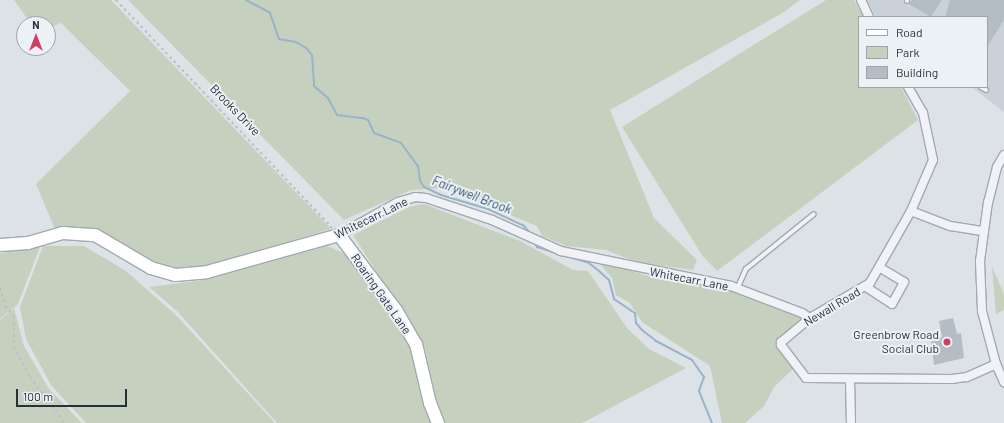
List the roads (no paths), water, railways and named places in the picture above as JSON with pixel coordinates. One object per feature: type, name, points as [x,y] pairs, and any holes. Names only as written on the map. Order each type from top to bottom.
[{"type":"street","points":[[861,0],[869,16]]},
{"type":"street","name":"Newall Road","points":[[909,89],[923,113],[932,160],[911,211],[879,267],[866,286],[810,318],[781,342],[786,352],[806,378],[952,380],[967,377],[996,364]]},
{"type":"street","points":[[1004,155],[982,231],[980,261],[982,311],[996,364],[1004,382]]},
{"type":"street","name":"Whitecarr Lane","points":[[0,245],[28,243],[63,234],[95,235],[151,268],[175,275],[207,272],[339,235],[398,202],[415,197],[426,198],[492,220],[561,251],[737,289],[802,313],[810,318]]},
{"type":"street","points":[[911,211],[950,226],[982,231]]},
{"type":"street","name":"Roaring Gate Lane","points":[[339,235],[396,310],[416,344],[430,403],[438,423]]},
{"type":"street","points":[[866,286],[892,304],[904,282],[879,267]]},
{"type":"street","points":[[850,379],[851,423]]},
{"type":"lane","points":[[737,289],[746,270],[814,214]]},
{"type":"waterway","name":"Fairywell Brook","points":[[246,0],[270,13],[279,39],[296,42],[306,48],[312,55],[314,86],[328,98],[337,115],[368,120],[374,133],[401,143],[418,166],[420,181],[424,187],[441,195],[488,209],[523,225],[532,235]]},
{"type":"waterway","name":"Fairywell Brook","points":[[534,241],[537,247],[589,263],[609,280],[614,299],[635,313],[636,323],[642,330],[656,341],[692,360],[704,377],[699,391],[712,423]]},
{"type":"place","name":"Greenbrow Road Social Club","points":[[947,342]]}]
